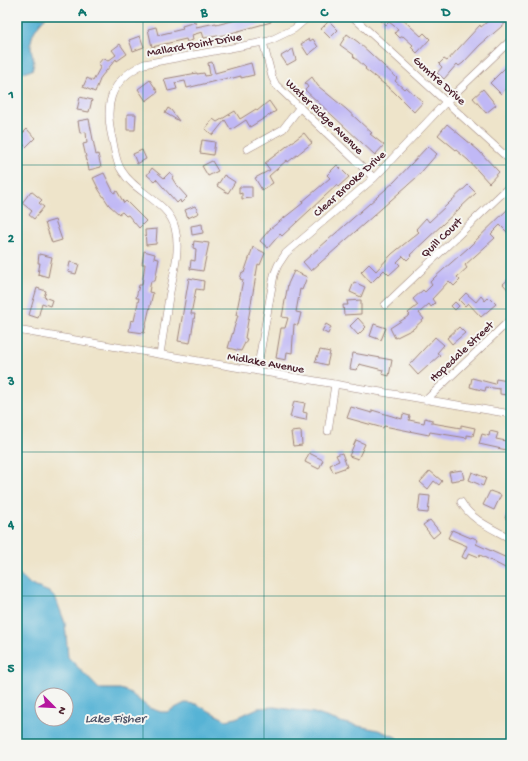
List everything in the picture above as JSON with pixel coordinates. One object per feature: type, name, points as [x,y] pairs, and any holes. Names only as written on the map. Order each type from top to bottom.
[{"type":"street","name":"Mallard Point Drive","points":[[160,354],[178,247],[175,227],[168,214],[132,183],[121,171],[108,122],[108,104],[116,86],[133,69],[144,64],[263,42],[294,29],[308,17]]},
{"type":"street","name":"Gumtre Drive","points":[[353,17],[447,101],[511,161]]},
{"type":"street","name":"Clear Brooke Drive","points":[[257,371],[274,274],[286,253],[374,178],[447,101],[511,40]]},
{"type":"street","name":"Water Ridge Avenue","points":[[263,42],[272,77],[276,85],[374,178]]},
{"type":"street","points":[[247,149],[283,129],[300,107]]},
{"type":"street","name":"Quill Court","points":[[385,305],[511,185]]},
{"type":"street","points":[[17,238],[17,255]]},
{"type":"street","name":"Hopedale Street","points":[[426,400],[511,319]]},
{"type":"street","name":"Midlake Avenue","points":[[17,330],[511,414]]},
{"type":"street","points":[[328,431],[335,384]]},
{"type":"street","points":[[461,502],[466,512],[473,518],[511,539]]},
{"type":"water","points":[[17,17],[46,17],[37,27],[33,35],[31,48],[34,62],[32,70],[23,73],[17,70]]},
{"type":"water","name":"Lake Fisher","points":[[17,572],[31,585],[49,592],[56,599],[65,623],[68,657],[99,689],[120,689],[129,692],[149,708],[161,712],[167,712],[185,703],[196,704],[226,720],[236,718],[258,708],[274,707],[314,713],[344,723],[378,730],[396,737],[403,744],[17,744]]},
{"type":"building","points":[[248,17],[270,17],[271,22],[224,35],[204,38],[202,32],[192,35],[193,40],[187,42],[186,39],[152,47],[148,29],[156,27],[158,35],[183,29],[182,26],[195,22],[196,27],[216,23],[216,25]]},
{"type":"building","points":[[383,17],[400,17],[421,36],[424,33],[430,39],[417,53],[411,47],[413,45],[403,36],[400,38],[395,33],[398,29],[389,22],[386,25],[381,21]]},
{"type":"building","points":[[493,17],[504,17],[508,21],[480,45],[463,63],[459,66],[457,64],[444,79],[437,73],[442,67],[439,64],[444,59],[447,61],[480,25],[481,27]]},
{"type":"building","points":[[329,21],[338,30],[330,38],[321,29]]},
{"type":"building","points":[[347,34],[358,42],[397,78],[395,81],[404,89],[406,87],[423,102],[414,112],[393,91],[365,69],[366,68],[353,56],[354,55],[340,45]]},
{"type":"building","points":[[140,36],[144,47],[133,51],[129,40]]},
{"type":"building","points":[[309,39],[310,41],[313,39],[318,47],[308,55],[301,44]]},
{"type":"building","points":[[120,44],[127,54],[117,61],[116,59],[101,77],[95,92],[83,87],[87,78],[93,81],[101,66],[98,64],[103,58],[108,61],[116,55],[112,50]]},
{"type":"building","points":[[293,49],[296,60],[287,65],[281,56]]},
{"type":"building","points":[[212,62],[215,73],[251,63],[254,75],[241,78],[241,76],[228,78],[187,88],[185,81],[175,83],[177,89],[168,91],[164,79],[197,73],[204,73],[205,76],[210,75],[208,63]]},
{"type":"building","points":[[511,62],[511,83],[501,94],[490,83]]},
{"type":"building","points":[[312,77],[318,86],[346,109],[372,133],[370,134],[384,145],[375,155],[305,90],[308,87],[305,83]]},
{"type":"building","points":[[150,80],[158,92],[146,101],[138,89]]},
{"type":"building","points":[[483,89],[496,105],[486,113],[473,98]]},
{"type":"building","points":[[80,97],[92,100],[89,112],[77,110]]},
{"type":"building","points":[[269,101],[276,111],[250,127],[246,120],[231,130],[225,120],[213,135],[205,129],[213,119],[217,122],[235,111],[240,119],[256,109],[257,111]]},
{"type":"building","points":[[168,108],[171,110],[179,121],[165,113]]},
{"type":"building","points":[[127,114],[136,114],[135,130],[127,130]]},
{"type":"building","points":[[89,119],[96,155],[98,154],[101,167],[89,170],[83,144],[87,143],[86,132],[80,133],[78,121]]},
{"type":"building","points":[[447,124],[478,150],[499,172],[489,183],[468,160],[438,135]]},
{"type":"building","points":[[27,129],[35,138],[26,147],[20,141],[23,137],[21,135]]},
{"type":"building","points":[[304,133],[312,143],[288,162],[287,160],[269,176],[273,183],[262,190],[255,178],[270,170],[265,163]]},
{"type":"building","points":[[202,140],[215,142],[213,155],[200,153]]},
{"type":"building","points":[[428,146],[437,154],[417,177],[311,271],[303,262],[394,182]]},
{"type":"building","points":[[142,150],[146,159],[137,164],[133,154]]},
{"type":"building","points":[[212,161],[218,171],[208,176],[202,166]]},
{"type":"building","points":[[337,165],[349,177],[338,187],[337,185],[282,236],[280,234],[268,248],[260,241],[270,229],[303,203],[302,202],[330,178],[327,175]]},
{"type":"building","points":[[152,168],[164,178],[170,172],[174,177],[172,178],[177,186],[187,197],[181,203],[180,200],[177,203],[156,179],[154,181],[147,175]]},
{"type":"building","points":[[104,173],[114,193],[117,191],[124,203],[126,201],[146,221],[139,228],[128,215],[126,216],[122,212],[119,214],[109,205],[99,190],[93,178]]},
{"type":"building","points":[[224,175],[235,182],[228,193],[217,186]]},
{"type":"building","points":[[468,185],[476,193],[410,255],[411,256],[407,260],[403,256],[397,262],[400,265],[389,275],[384,270],[371,283],[361,272],[369,264],[376,271],[392,254],[419,232],[416,229],[426,218],[429,222]]},
{"type":"building","points":[[239,187],[252,187],[252,198],[242,199],[242,193],[239,194]]},
{"type":"building","points":[[31,191],[42,200],[39,203],[44,207],[34,219],[29,215],[32,211],[22,203]]},
{"type":"building","points":[[195,206],[199,213],[188,218],[185,210]]},
{"type":"building","points":[[511,206],[511,236],[500,225],[491,234],[495,238],[465,265],[467,268],[457,277],[460,280],[454,286],[449,281],[432,299],[435,303],[431,307],[429,304],[419,313],[424,319],[413,329],[395,338],[390,328],[410,315],[408,313],[418,305],[413,299],[423,290],[425,292],[432,285],[430,282],[435,277],[468,248]]},
{"type":"building","points":[[55,220],[62,240],[52,243],[45,223]]},
{"type":"building","points":[[202,224],[203,233],[192,235],[191,226]]},
{"type":"building","points":[[157,229],[156,244],[146,245],[145,230]]},
{"type":"building","points":[[194,241],[209,243],[203,271],[190,269],[191,260],[195,261],[196,249],[193,248]]},
{"type":"building","points":[[253,247],[265,253],[260,265],[258,264],[245,338],[247,339],[241,351],[228,348],[238,315],[236,315],[243,280],[240,279],[242,272],[244,273]]},
{"type":"building","points":[[144,251],[155,254],[154,258],[159,259],[155,281],[151,281],[149,292],[153,293],[144,333],[129,331],[131,320],[134,321],[139,298],[136,298],[139,285],[142,285],[145,264],[142,264]]},
{"type":"building","points":[[39,254],[52,257],[48,277],[38,274],[40,263],[38,263]]},
{"type":"building","points":[[70,262],[79,264],[76,274],[68,272]]},
{"type":"building","points":[[294,271],[307,277],[302,290],[300,289],[296,312],[301,313],[298,325],[294,324],[292,353],[287,352],[286,360],[276,358],[281,328],[285,328],[288,318],[282,317],[288,284]]},
{"type":"building","points":[[511,277],[511,293],[503,284]]},
{"type":"building","points":[[189,278],[204,281],[203,290],[196,289],[191,314],[195,314],[190,343],[178,341]]},
{"type":"building","points":[[354,282],[365,287],[361,297],[350,292]]},
{"type":"building","points":[[37,288],[46,291],[44,297],[52,300],[50,306],[42,303],[38,318],[29,315]]},
{"type":"building","points":[[466,293],[476,302],[481,296],[485,301],[489,297],[496,304],[481,317],[468,303],[465,306],[459,300]]},
{"type":"building","points":[[361,300],[361,314],[344,315],[343,305],[348,305],[347,301]]},
{"type":"building","points":[[455,302],[459,306],[455,310],[451,306]]},
{"type":"building","points":[[358,318],[366,327],[358,335],[350,326]]},
{"type":"building","points":[[326,324],[331,327],[328,334],[322,331]]},
{"type":"building","points":[[374,324],[386,328],[381,340],[370,336]]},
{"type":"building","points":[[459,327],[465,333],[452,344],[447,338]]},
{"type":"building","points":[[435,337],[444,345],[437,353],[440,355],[418,375],[409,365]]},
{"type":"building","points":[[320,350],[330,352],[327,365],[315,362]]},
{"type":"building","points":[[353,353],[392,360],[389,376],[382,374],[383,370],[359,364],[357,370],[350,369]]},
{"type":"building","points":[[472,378],[495,384],[496,379],[508,381],[506,395],[500,394],[500,389],[486,387],[485,391],[470,387]]},
{"type":"building","points":[[294,401],[305,403],[303,412],[307,413],[306,420],[290,417]]},
{"type":"building","points":[[351,407],[372,413],[372,410],[402,419],[403,414],[410,416],[409,420],[424,423],[425,418],[432,420],[432,423],[461,428],[461,425],[475,428],[473,436],[467,435],[467,438],[430,432],[429,435],[384,426],[383,428],[347,418]]},
{"type":"building","points":[[301,431],[302,445],[293,446],[291,432]]},
{"type":"building","points":[[490,431],[498,433],[496,439],[511,442],[511,451],[479,444],[482,434],[489,436]]},
{"type":"building","points":[[356,440],[365,444],[358,459],[349,456]]},
{"type":"building","points":[[309,453],[323,460],[319,469],[305,462]]},
{"type":"building","points":[[342,453],[347,467],[333,472],[330,465],[339,461],[336,455]]},
{"type":"building","points":[[462,470],[464,479],[451,481],[449,472]]},
{"type":"building","points":[[430,471],[442,481],[439,485],[434,481],[428,489],[420,482]]},
{"type":"building","points":[[472,472],[486,478],[483,486],[469,480]]},
{"type":"building","points":[[490,491],[501,495],[494,510],[483,505]]},
{"type":"building","points":[[420,495],[430,496],[428,513],[418,512]]},
{"type":"building","points":[[511,504],[511,521],[505,518]]},
{"type":"building","points":[[430,520],[440,532],[433,538],[423,525]]},
{"type":"building","points":[[452,530],[478,540],[476,544],[509,559],[511,554],[511,571],[480,555],[479,557],[469,553],[466,559],[462,557],[467,546],[448,538]]}]
